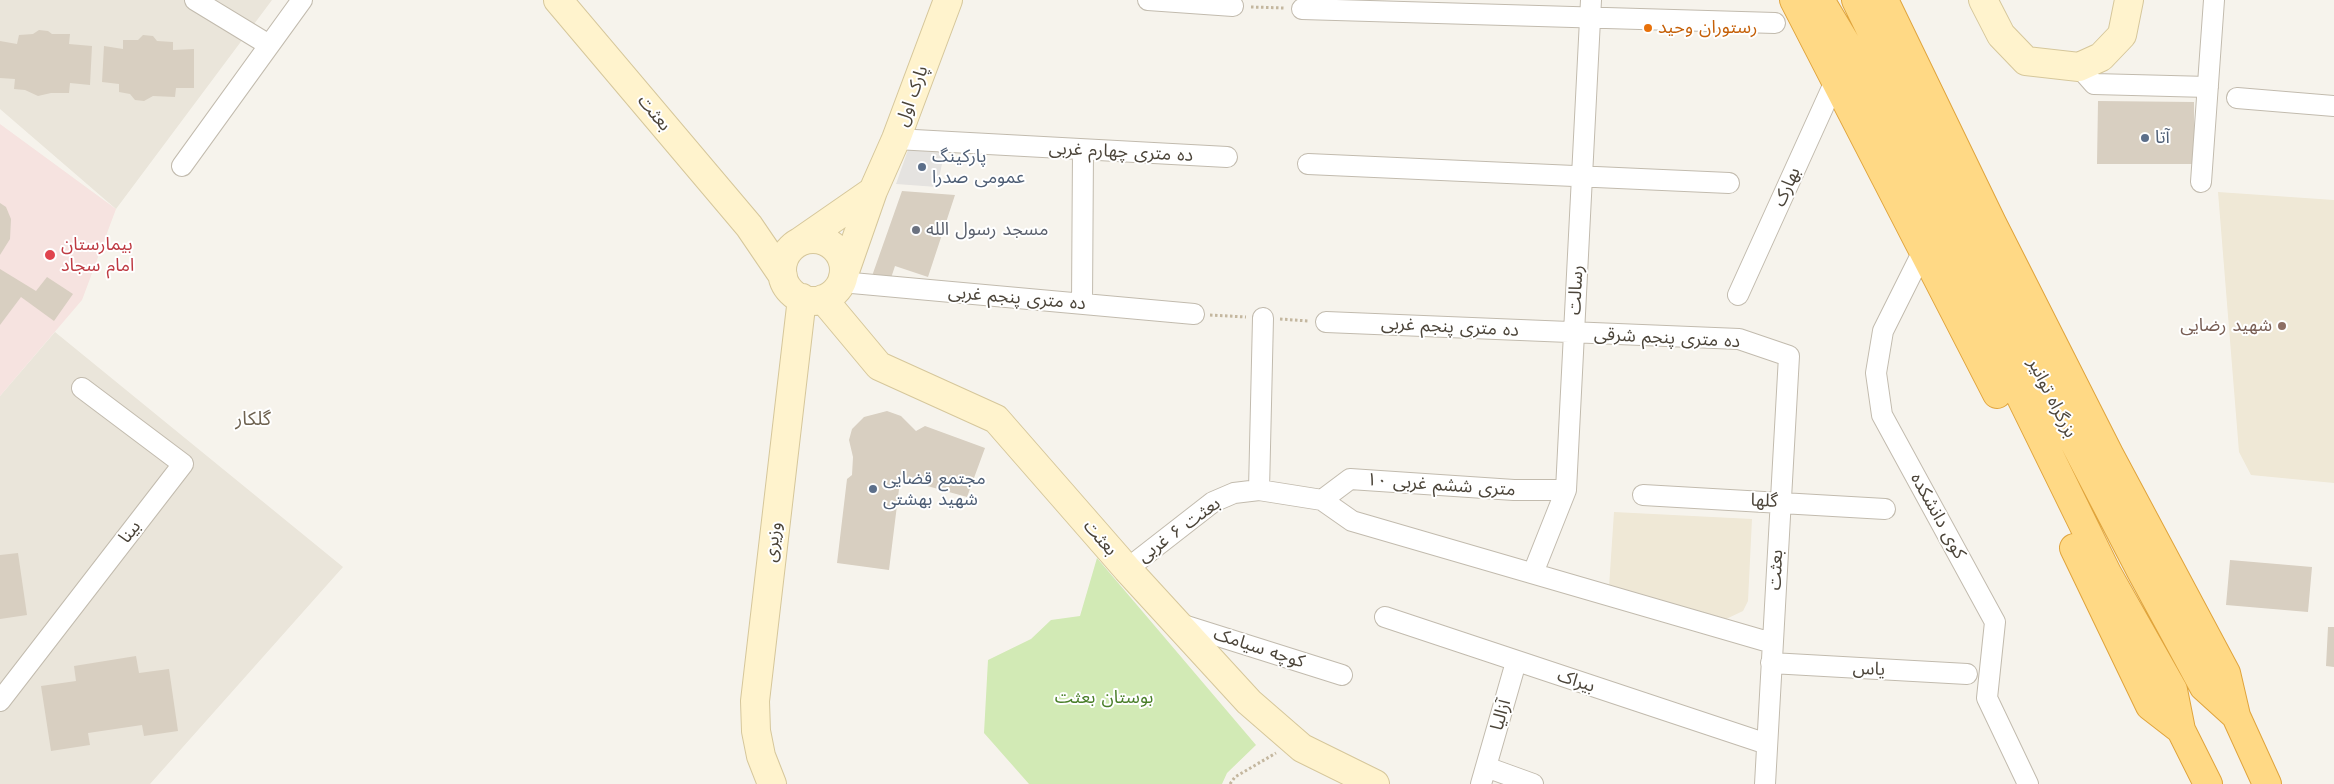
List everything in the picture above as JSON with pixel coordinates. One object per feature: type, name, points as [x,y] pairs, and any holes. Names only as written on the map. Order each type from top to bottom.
[{"type":"highway","points":[[1794,0],[2049,494],[2150,706],[2181,730]]},
{"type":"highway","name":"بزرگراه توانیر","points":[[1820,0],[1852,55],[2107,573],[2173,690],[2181,730],[2208,784]]},
{"type":"highway","name":"بزرگراه توانیر","points":[[1856,0],[2033,363],[2141,571],[2204,687],[2236,716],[2267,784]]},
{"type":"highway","points":[[1884,0],[1992,223],[2109,454],[2226,673],[2236,716]]},
{"type":"main road","name":"بعثت","points":[[558,0],[749,226],[783,276],[786,286],[827,289],[879,366],[996,420],[1127,569],[1249,702],[1302,748],[1375,784]]},
{"type":"main road","name":"پارک اول","points":[[827,289],[896,139],[948,0]]},
{"type":"main road","points":[[1983,0],[2001,35],[2026,61],[2079,67],[2101,57],[2122,35],[2129,0]]},
{"type":"main road","points":[[783,276],[782,266],[784,257],[798,243],[873,191]]},
{"type":"main road","points":[[749,226],[798,243],[817,239],[835,248],[841,256],[844,266],[827,289]]},
{"type":"main road","name":"وزیری","points":[[772,784],[761,756],[756,731],[755,700],[827,289]]},
{"type":"street","points":[[194,0],[269,46]]},
{"type":"street","points":[[182,166],[302,0]]},
{"type":"street","points":[[1148,0],[1233,6]]},
{"type":"street","points":[[2201,182],[2214,0]]},
{"type":"street","points":[[1302,9],[1590,8],[1775,23]]},
{"type":"street","name":"رسالت","points":[[1532,573],[1566,490],[1590,8]]},
{"type":"street","points":[[2079,67],[2094,84],[2208,87]]},
{"type":"street","name":"بهارک","points":[[1738,295],[1836,79]]},
{"type":"street","points":[[2236,98],[2334,106]]},
{"type":"street","name":"ده متری چهارم غربی","points":[[896,139],[1227,157]]},
{"type":"street","points":[[1082,303],[1083,150]]},
{"type":"street","points":[[1308,164],[1729,183]]},
{"type":"street","name":"کوی دانشکده","points":[[1924,249],[1883,331],[1876,373],[1882,415],[1995,622],[1987,698],[2028,784]]},
{"type":"street","name":"ده متری پنجم غربی","points":[[827,289],[1082,303],[1194,314]]},
{"type":"street","points":[[1259,490],[1263,318]]},
{"type":"street","name":"ده متری پنجم غربی","points":[[1326,322],[1574,332]]},
{"type":"street","name":"ده متری پنجم شرقی","points":[[1574,332],[1738,339],[1789,356]]},
{"type":"street","name":"بعثت","points":[[1764,784],[1789,356]]},
{"type":"street","name":"بینا","points":[[0,702],[183,464],[82,388]]},
{"type":"street","name":"۱۰ متری ششم غربی","points":[[1322,500],[1350,479],[1514,490],[1566,490]]},
{"type":"street","name":"بعثت ۶ غربی","points":[[1127,569],[1213,502],[1234,493],[1259,490],[1322,500]]},
{"type":"street","name":"گلها","points":[[1643,495],[1886,509]]},
{"type":"street","points":[[1322,500],[1352,521],[1772,643]]},
{"type":"street","name":"بیراک","points":[[1385,617],[1767,744]]},
{"type":"street","name":"کوچه سیامک","points":[[1176,622],[1342,675]]},
{"type":"street","name":"آزالیا","points":[[1516,662],[1484,776],[1533,784]]},
{"type":"street","name":"یاس","points":[[1771,663],[1967,674]]},
{"type":"path","points":[[1233,6],[1302,9]]},
{"type":"path","points":[[1194,314],[1326,322]]},
{"type":"path","points":[[1230,784],[1234,777],[1296,742]]},
{"type":"shaded area","points":[[0,0],[272,0],[116,209],[0,109]]},
{"type":"shaded area","name":"بیمارستان امام سجاد","points":[[0,124],[116,209],[82,300],[0,396]]},
{"type":"shaded area","name":"پارکینگ عمومی صدرا","points":[[908,150],[945,150],[937,187],[896,184]]},
{"type":"shaded area","name":"شهید رضایی","points":[[2218,192],[2334,200],[2334,483],[2251,475],[2239,452]]},
{"type":"shaded area","points":[[55,332],[343,567],[150,784],[0,784],[0,396]]},
{"type":"shaded area","points":[[1614,512],[1752,519],[1748,601],[1743,611],[1724,620],[1609,587]]},
{"type":"green space","name":"بوستان بعثت","points":[[1097,558],[1256,745],[1227,773],[1222,784],[1029,784],[984,733],[988,660],[1031,639],[1051,620],[1080,616]]},
{"type":"building","points":[[39,30],[48,31],[52,34],[70,34],[69,44],[92,46],[90,85],[70,83],[69,93],[51,93],[38,96],[25,90],[14,89],[15,79],[0,78],[0,41],[17,44],[19,35],[33,34]]},
{"type":"building","points":[[143,35],[153,36],[157,41],[173,42],[173,50],[194,49],[194,88],[176,88],[175,97],[153,96],[144,101],[135,100],[130,94],[119,92],[119,84],[102,82],[104,46],[123,49],[123,40],[138,40]]},
{"type":"building","points":[[2098,101],[2194,102],[2194,164],[2097,164]]},
{"type":"building","name":"مسجد رسول الله","points":[[902,191],[955,195],[928,277],[895,266],[890,281],[872,276]]},
{"type":"building","points":[[0,203],[6,207],[11,219],[10,239],[0,255]]},
{"type":"building","points":[[0,269],[36,291],[47,277],[73,294],[54,321],[21,297],[0,325]]},
{"type":"building","name":"مجتمع قضایی شهید بهشتی","points":[[887,411],[901,416],[916,431],[925,426],[985,448],[967,497],[902,479],[900,481],[889,570],[837,563],[847,479],[852,475],[853,457],[849,440],[852,429],[864,417]]},
{"type":"building","points":[[18,553],[27,615],[0,619],[0,555]]},
{"type":"building","points":[[2230,560],[2312,567],[2308,612],[2226,605]]},
{"type":"building","points":[[2328,627],[2334,627],[2334,667],[2326,666]]},
{"type":"building","points":[[136,656],[139,673],[169,669],[178,731],[144,736],[142,725],[88,733],[90,745],[51,751],[41,686],[76,681],[74,666]]},
{"type":"place","name":"رستوران وحید","points":[[1648,28]]},
{"type":"place","name":"آتا","points":[[2145,138]]},
{"type":"place","name":"پارکینگ عمومی صدرا","points":[[922,167]]},
{"type":"place","name":"مسجد رسول الله","points":[[916,230]]},
{"type":"place","name":"بیمارستان امام سجاد","points":[[50,255]]},
{"type":"place","name":"شهید رضایی","points":[[2282,326]]},
{"type":"place","name":"مجتمع قضایی شهید بهشتی","points":[[873,489]]},
{"type":"district","name":"گلکار","points":[[253,419]]}]
